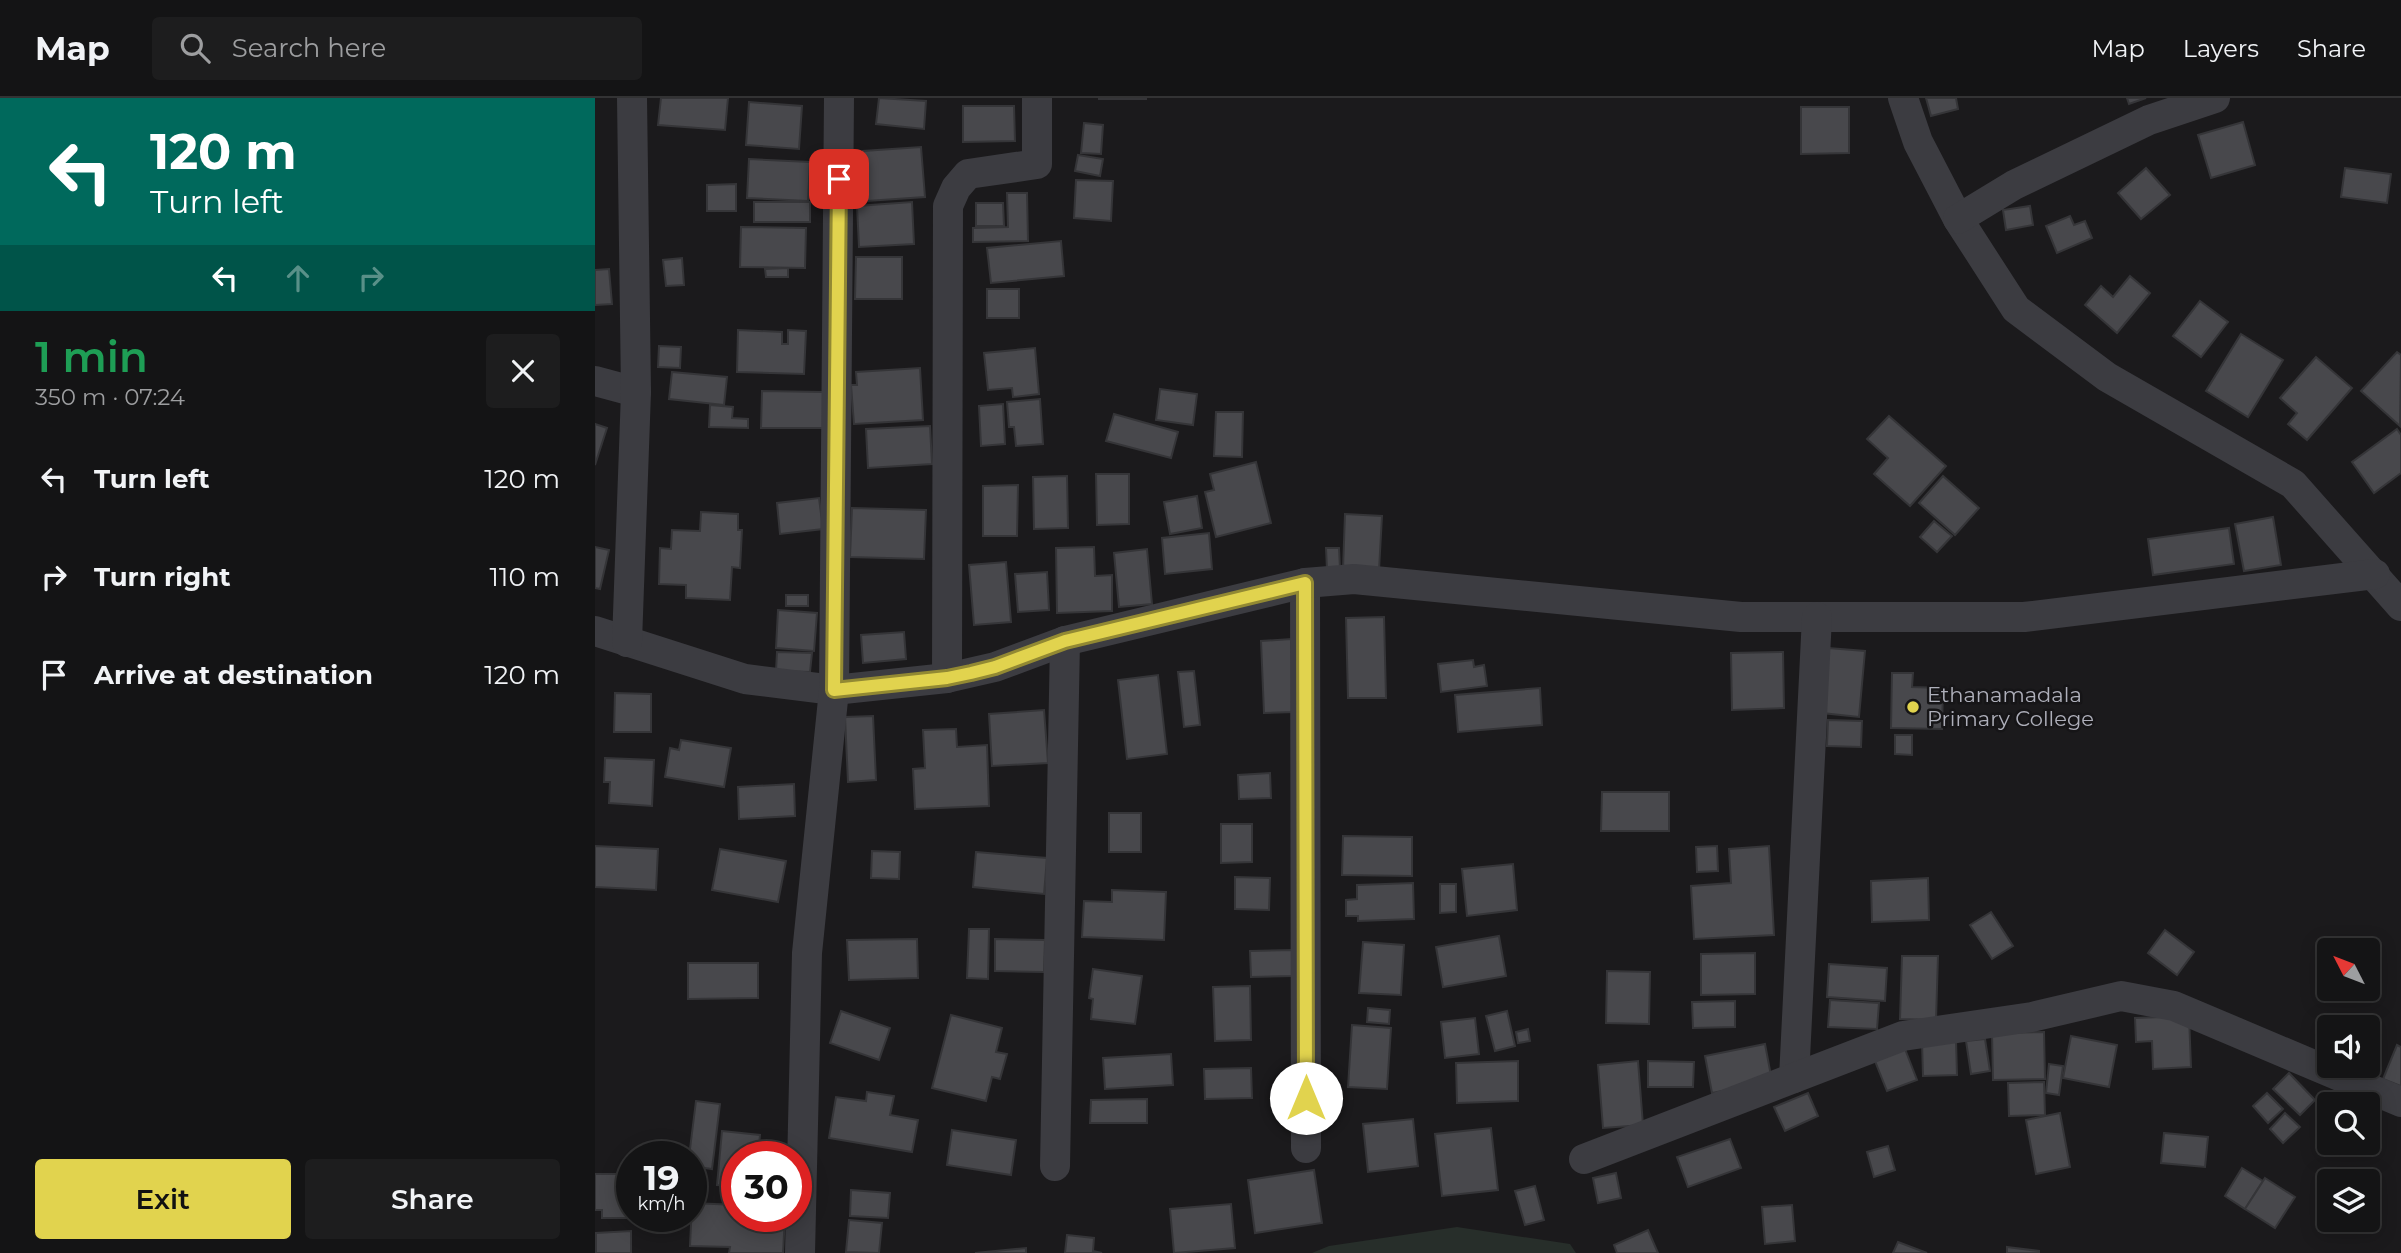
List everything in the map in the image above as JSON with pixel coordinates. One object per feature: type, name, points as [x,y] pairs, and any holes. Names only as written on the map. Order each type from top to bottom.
[{"type":"street","points":[[627,642],[636,391],[632,98]]},
{"type":"street","points":[[800,1253],[807,953],[834,690],[839,98]]},
{"type":"street","points":[[947,678],[949,206],[956,188],[968,174],[1037,164],[1037,98]]},
{"type":"street","points":[[1903,98],[1918,142],[1958,219],[2016,309],[2107,377],[2293,484],[2401,606]]},
{"type":"street","points":[[1958,219],[2014,185],[2150,120],[2215,98]]},
{"type":"street","points":[[595,381],[636,391]]},
{"type":"street","points":[[595,631],[745,679],[834,690],[947,678],[995,667],[1065,641],[1305,583],[1354,579],[1741,617],[2024,617],[2375,574]]},
{"type":"street","points":[[1305,583],[1306,1149]]},
{"type":"street","points":[[1794,1078],[1817,617]]},
{"type":"street","points":[[1055,1166],[1065,641]]},
{"type":"street","points":[[1584,1159],[1903,1036],[2032,1017],[2121,996],[2174,1006],[2401,1102]]},
{"type":"shaded area","points":[[1457,1227],[1570,1244],[1576,1253],[1312,1253],[1329,1246]]},
{"type":"building","points":[[661,98],[728,98],[725,130],[658,125]]},
{"type":"building","points":[[879,98],[926,101],[924,129],[876,124]]},
{"type":"building","points":[[1146,98],[1146,99],[1099,99]]},
{"type":"building","points":[[1926,98],[1956,98],[1958,109],[1931,116]]},
{"type":"building","points":[[2127,98],[2146,98],[2129,104]]},
{"type":"building","points":[[749,102],[802,106],[799,149],[746,145]]},
{"type":"building","points":[[963,106],[1014,106],[1015,141],[963,142]]},
{"type":"building","points":[[1801,107],[1849,107],[1849,153],[1801,154]]},
{"type":"building","points":[[2243,122],[2255,165],[2211,178],[2198,135]]},
{"type":"building","points":[[1084,123],[1103,125],[1101,154],[1081,153]]},
{"type":"building","points":[[921,147],[925,197],[867,201],[863,151]]},
{"type":"building","points":[[1078,155],[1103,159],[1100,176],[1075,171]]},
{"type":"building","points":[[749,159],[810,162],[808,201],[747,198]]},
{"type":"building","points":[[2146,168],[2170,195],[2141,219],[2118,193]]},
{"type":"building","points":[[2345,168],[2391,174],[2387,203],[2341,197]]},
{"type":"building","points":[[1076,180],[1113,181],[1111,221],[1074,218]]},
{"type":"building","points":[[736,184],[736,211],[707,211],[707,185]]},
{"type":"building","points":[[1007,193],[1027,193],[1028,241],[973,242],[973,228],[1008,227]]},
{"type":"building","points":[[754,202],[810,202],[810,222],[754,222]]},
{"type":"building","points":[[912,202],[914,244],[859,247],[857,206]]},
{"type":"building","points":[[976,203],[1003,203],[1004,226],[976,226]]},
{"type":"building","points":[[2030,206],[2033,225],[2006,230],[2003,210]]},
{"type":"building","points":[[2070,216],[2074,225],[2085,221],[2092,238],[2057,253],[2046,226]]},
{"type":"building","points":[[741,227],[806,228],[805,268],[740,267]]},
{"type":"building","points":[[1061,241],[1064,276],[991,283],[987,248]]},
{"type":"building","points":[[856,257],[902,257],[902,299],[855,299]]},
{"type":"building","points":[[682,258],[684,285],[666,286],[663,260]]},
{"type":"building","points":[[788,268],[788,277],[766,277],[765,269]]},
{"type":"building","points":[[609,269],[612,304],[595,305],[595,270]]},
{"type":"building","points":[[2130,276],[2150,293],[2117,333],[2085,305],[2101,286],[2113,297]]},
{"type":"building","points":[[987,289],[1019,289],[1019,318],[987,318]]},
{"type":"building","points":[[2200,301],[2228,322],[2201,357],[2173,336]]},
{"type":"building","points":[[738,330],[782,332],[782,344],[788,344],[788,330],[806,331],[804,374],[737,372]]},
{"type":"building","points":[[2241,334],[2283,360],[2248,417],[2206,391]]},
{"type":"building","points":[[659,346],[681,347],[680,368],[658,367]]},
{"type":"building","points":[[1035,348],[1039,394],[1013,397],[1012,388],[988,390],[984,353]]},
{"type":"building","points":[[2397,352],[2401,355],[2400,426],[2361,391]]},
{"type":"building","points":[[2316,357],[2352,388],[2307,440],[2288,424],[2297,413],[2280,398]]},
{"type":"building","points":[[920,368],[923,420],[854,424],[851,385],[857,385],[856,372]]},
{"type":"building","points":[[672,372],[727,377],[724,405],[669,399]]},
{"type":"building","points":[[1160,389],[1197,394],[1193,425],[1156,420]]},
{"type":"building","points":[[762,391],[823,392],[823,428],[761,428]]},
{"type":"building","points":[[1040,399],[1043,444],[1016,446],[1014,427],[1009,427],[1007,402]]},
{"type":"building","points":[[1003,404],[1005,444],[981,446],[979,406]]},
{"type":"building","points":[[710,405],[733,407],[732,418],[748,419],[748,428],[709,427]]},
{"type":"building","points":[[1216,412],[1243,412],[1242,457],[1214,456]]},
{"type":"building","points":[[1114,414],[1178,432],[1171,458],[1106,441]]},
{"type":"building","points":[[1889,416],[1946,466],[1910,506],[1874,474],[1888,458],[1867,439]]},
{"type":"building","points":[[595,424],[607,428],[595,465]]},
{"type":"building","points":[[930,426],[932,464],[868,468],[866,429]]},
{"type":"building","points":[[2397,429],[2401,435],[2401,473],[2374,493],[2352,462]]},
{"type":"building","points":[[1256,462],[1271,523],[1216,537],[1205,492],[1214,490],[1210,474]]},
{"type":"building","points":[[1096,474],[1129,474],[1129,524],[1097,525]]},
{"type":"building","points":[[1067,476],[1068,528],[1034,529],[1033,477]]},
{"type":"building","points":[[1943,476],[1979,508],[1955,535],[1919,503]]},
{"type":"building","points":[[1018,485],[1017,536],[983,536],[983,486]]},
{"type":"building","points":[[1197,496],[1202,528],[1170,534],[1164,502]]},
{"type":"building","points":[[819,498],[823,529],[780,534],[777,503]]},
{"type":"building","points":[[852,508],[926,510],[924,559],[850,557]]},
{"type":"building","points":[[701,512],[738,514],[738,530],[742,530],[740,568],[732,567],[730,600],[686,598],[686,585],[659,584],[660,548],[671,549],[672,530],[700,531]]},
{"type":"building","points":[[1345,514],[1382,516],[1379,570],[1343,569]]},
{"type":"building","points":[[2273,517],[2281,565],[2244,571],[2235,524]]},
{"type":"building","points":[[1934,521],[1952,536],[1937,552],[1920,537]]},
{"type":"building","points":[[2229,528],[2234,564],[2153,575],[2148,539]]},
{"type":"building","points":[[1209,533],[1212,569],[1165,574],[1162,538]]},
{"type":"building","points":[[595,547],[609,550],[600,589],[595,588]]},
{"type":"building","points":[[1094,547],[1095,576],[1112,575],[1112,611],[1057,613],[1056,548]]},
{"type":"building","points":[[1326,548],[1339,548],[1340,569],[1327,570]]},
{"type":"building","points":[[1147,549],[1152,604],[1119,607],[1114,553]]},
{"type":"building","points":[[1006,562],[1011,622],[974,625],[969,565]]},
{"type":"building","points":[[1047,572],[1049,610],[1018,612],[1015,574]]},
{"type":"building","points":[[786,595],[808,595],[808,606],[786,606]]},
{"type":"building","points":[[778,610],[817,613],[814,651],[776,648]]},
{"type":"building","points":[[1384,617],[1386,698],[1348,698],[1346,618]]},
{"type":"building","points":[[904,632],[906,659],[863,663],[861,635]]},
{"type":"building","points":[[1291,639],[1294,712],[1264,713],[1261,641]]},
{"type":"building","points":[[1828,648],[1865,651],[1859,717],[1822,713]]},
{"type":"building","points":[[777,652],[812,653],[810,672],[776,671]]},
{"type":"building","points":[[1783,652],[1784,708],[1732,710],[1731,653]]},
{"type":"building","points":[[1473,660],[1474,667],[1484,665],[1487,686],[1441,692],[1438,664]]},
{"type":"building","points":[[1194,671],[1200,725],[1184,727],[1178,672]]},
{"type":"building","points":[[1892,673],[1913,673],[1912,687],[1943,688],[1942,729],[1891,728]]},
{"type":"building","points":[[1158,675],[1167,754],[1127,759],[1118,680]]},
{"type":"building","points":[[1540,688],[1542,725],[1458,732],[1455,695]]},
{"type":"building","points":[[615,693],[651,694],[651,732],[614,732]]},
{"type":"building","points":[[1044,710],[1048,763],[992,766],[989,714]]},
{"type":"building","points":[[873,716],[876,780],[848,782],[845,717]]},
{"type":"building","points":[[1828,720],[1862,721],[1861,747],[1827,746]]},
{"type":"building","points":[[956,729],[957,747],[987,745],[989,806],[915,809],[913,769],[925,768],[923,730]]},
{"type":"building","points":[[1895,735],[1912,735],[1912,755],[1895,754]]},
{"type":"building","points":[[681,740],[731,748],[724,787],[665,777],[670,748],[679,750]]},
{"type":"building","points":[[605,758],[654,760],[652,806],[609,803],[610,782],[604,782]]},
{"type":"building","points":[[1270,773],[1271,798],[1239,799],[1238,775]]},
{"type":"building","points":[[794,784],[795,816],[739,819],[738,787]]},
{"type":"building","points":[[1602,792],[1669,792],[1669,831],[1601,831]]},
{"type":"building","points":[[1109,813],[1141,813],[1141,852],[1109,852]]},
{"type":"building","points":[[1221,824],[1252,824],[1252,862],[1221,863]]},
{"type":"building","points":[[1343,836],[1412,837],[1412,876],[1342,875]]},
{"type":"building","points":[[595,846],[658,849],[656,890],[595,887]]},
{"type":"building","points":[[1717,846],[1718,871],[1697,872],[1696,847]]},
{"type":"building","points":[[1769,846],[1774,935],[1694,939],[1691,886],[1731,883],[1729,849]]},
{"type":"building","points":[[720,849],[786,861],[778,902],[712,890]]},
{"type":"building","points":[[872,851],[900,852],[899,879],[871,878]]},
{"type":"building","points":[[976,852],[1047,858],[1044,894],[973,887]]},
{"type":"building","points":[[1513,864],[1517,910],[1467,916],[1462,869]]},
{"type":"building","points":[[1235,877],[1270,878],[1269,910],[1235,909]]},
{"type":"building","points":[[1928,878],[1929,920],[1872,922],[1871,881]]},
{"type":"building","points":[[1413,883],[1414,919],[1358,921],[1358,916],[1346,916],[1346,900],[1357,899],[1357,885]]},
{"type":"building","points":[[1440,884],[1456,884],[1456,912],[1440,913]]},
{"type":"building","points":[[1112,890],[1166,892],[1164,940],[1082,937],[1084,901],[1112,902]]},
{"type":"building","points":[[1991,912],[2013,946],[1992,959],[1970,925]]},
{"type":"building","points":[[969,929],[989,929],[988,979],[967,978]]},
{"type":"building","points":[[2165,930],[2194,952],[2177,975],[2148,953]]},
{"type":"building","points":[[1499,936],[1506,976],[1443,987],[1436,947]]},
{"type":"building","points":[[917,939],[918,978],[849,980],[847,940]]},
{"type":"building","points":[[995,939],[1045,940],[1044,972],[995,971]]},
{"type":"building","points":[[1363,942],[1404,945],[1401,995],[1359,993]]},
{"type":"building","points":[[1293,950],[1293,976],[1251,977],[1250,951]]},
{"type":"building","points":[[1755,953],[1755,994],[1701,995],[1701,954]]},
{"type":"building","points":[[1902,956],[1938,956],[1936,1020],[1900,1019]]},
{"type":"building","points":[[688,963],[758,963],[758,998],[688,999]]},
{"type":"building","points":[[1829,964],[1887,968],[1885,1001],[1827,997]]},
{"type":"building","points":[[1093,969],[1142,976],[1135,1024],[1091,1019],[1093,999],[1089,998]]},
{"type":"building","points":[[1607,971],[1650,972],[1649,1024],[1606,1023]]},
{"type":"building","points":[[1250,986],[1251,1040],[1215,1041],[1213,987]]},
{"type":"building","points":[[1830,1000],[1879,1003],[1877,1029],[1828,1027]]},
{"type":"building","points":[[1735,1001],[1735,1027],[1693,1028],[1692,1002]]},
{"type":"building","points":[[1368,1008],[1390,1010],[1389,1024],[1367,1022]]},
{"type":"building","points":[[841,1011],[890,1028],[879,1060],[830,1043]]},
{"type":"building","points":[[1507,1011],[1515,1046],[1495,1051],[1486,1016]]},
{"type":"building","points":[[951,1015],[1002,1028],[996,1052],[1007,1054],[1000,1079],[992,1077],[986,1101],[932,1088]]},
{"type":"building","points":[[2189,1016],[2191,1067],[2153,1069],[2152,1041],[2136,1042],[2135,1018]]},
{"type":"building","points":[[1475,1018],[1479,1054],[1445,1058],[1441,1022]]},
{"type":"building","points":[[1352,1025],[1391,1028],[1387,1089],[1348,1087]]},
{"type":"building","points":[[1528,1029],[1530,1041],[1518,1043],[1516,1032]]},
{"type":"building","points":[[2044,1032],[2045,1079],[1993,1080],[1992,1033]]},
{"type":"building","points":[[2071,1036],[2117,1045],[2109,1087],[2063,1078]]},
{"type":"building","points":[[1985,1039],[1990,1071],[1971,1074],[1966,1041]]},
{"type":"building","points":[[1956,1040],[1957,1075],[1923,1076],[1922,1042]]},
{"type":"building","points":[[1765,1044],[1772,1081],[1712,1093],[1705,1056]]},
{"type":"building","points":[[2397,1045],[2401,1047],[2401,1086],[2383,1079]]},
{"type":"building","points":[[1905,1049],[1917,1080],[1887,1091],[1875,1061]]},
{"type":"building","points":[[1171,1054],[1173,1085],[1105,1089],[1103,1058]]},
{"type":"building","points":[[1518,1061],[1518,1101],[1457,1103],[1456,1063]]},
{"type":"building","points":[[1638,1061],[1643,1125],[1603,1128],[1598,1065]]},
{"type":"building","points":[[1648,1061],[1694,1062],[1693,1087],[1648,1087]]},
{"type":"building","points":[[2049,1064],[2063,1066],[2059,1095],[2046,1093]]},
{"type":"building","points":[[1251,1068],[1252,1098],[1205,1099],[1204,1069]]},
{"type":"building","points":[[2289,1073],[2315,1100],[2300,1115],[2273,1089]]},
{"type":"building","points":[[2044,1082],[2045,1115],[2009,1116],[2008,1083]]},
{"type":"building","points":[[867,1092],[894,1096],[890,1115],[918,1120],[912,1152],[829,1138],[836,1097],[866,1101]]},
{"type":"building","points":[[1808,1093],[1818,1116],[1785,1131],[1774,1107]]},
{"type":"building","points":[[2267,1093],[2283,1109],[2268,1123],[2253,1106]]},
{"type":"building","points":[[1147,1099],[1147,1123],[1090,1123],[1091,1100]]},
{"type":"building","points":[[696,1101],[720,1104],[712,1169],[707,1168],[707,1141],[691,1141]]},
{"type":"building","points":[[2060,1113],[2070,1167],[2036,1174],[2026,1120]]},
{"type":"building","points":[[2285,1113],[2300,1127],[2283,1143],[2270,1129]]},
{"type":"building","points":[[1413,1119],[1418,1166],[1368,1172],[1363,1124]]},
{"type":"building","points":[[1491,1128],[1498,1190],[1442,1196],[1435,1134]]},
{"type":"building","points":[[952,1130],[1016,1140],[1011,1175],[947,1165]]},
{"type":"building","points":[[722,1131],[760,1135],[759,1141],[721,1141]]},
{"type":"building","points":[[2164,1133],[2208,1137],[2205,1167],[2161,1163]]},
{"type":"building","points":[[1730,1139],[1741,1168],[1688,1187],[1677,1157]]},
{"type":"building","points":[[721,1142],[721,1185],[717,1185]]},
{"type":"building","points":[[1888,1146],[1895,1170],[1874,1177],[1867,1152]]},
{"type":"building","points":[[2242,1168],[2263,1181],[2245,1209],[2225,1196]]},
{"type":"building","points":[[1314,1170],[1322,1223],[1255,1233],[1248,1180]]},
{"type":"building","points":[[1616,1173],[1621,1198],[1598,1203],[1593,1178]]},
{"type":"building","points":[[595,1174],[616,1174],[616,1218],[602,1218],[602,1210],[595,1210]]},
{"type":"building","points":[[2265,1178],[2295,1197],[2275,1228],[2245,1209]]},
{"type":"building","points":[[1535,1186],[1544,1220],[1525,1225],[1515,1191]]},
{"type":"building","points":[[851,1190],[890,1193],[888,1218],[850,1216]]},
{"type":"building","points":[[707,1204],[721,1204],[721,1232],[784,1232],[783,1253],[729,1253],[730,1247],[690,1246],[691,1232],[707,1232]]},
{"type":"building","points":[[1231,1204],[1235,1248],[1174,1253],[1170,1209]]},
{"type":"building","points":[[1792,1205],[1795,1241],[1765,1244],[1762,1207]]},
{"type":"building","points":[[849,1220],[882,1223],[879,1253],[846,1252]]},
{"type":"building","points":[[1648,1230],[1658,1253],[1617,1253],[1614,1245]]},
{"type":"building","points":[[631,1232],[631,1253],[596,1253],[596,1233]]},
{"type":"building","points":[[1067,1235],[1094,1238],[1093,1251],[1102,1253],[1065,1253]]},
{"type":"building","points":[[1898,1242],[1927,1253],[1893,1253]]},
{"type":"building","points":[[2007,1247],[2039,1251],[2039,1253],[2007,1253]]},
{"type":"building","points":[[1026,1248],[1026,1253],[975,1253]]},
{"type":"place","name":"Ethanamadala Primary College","points":[[1913,707]]},
{"type":"route","points":[[839,179],[834,690],[971,673],[1065,641],[1305,583],[1306,1098]]}]
